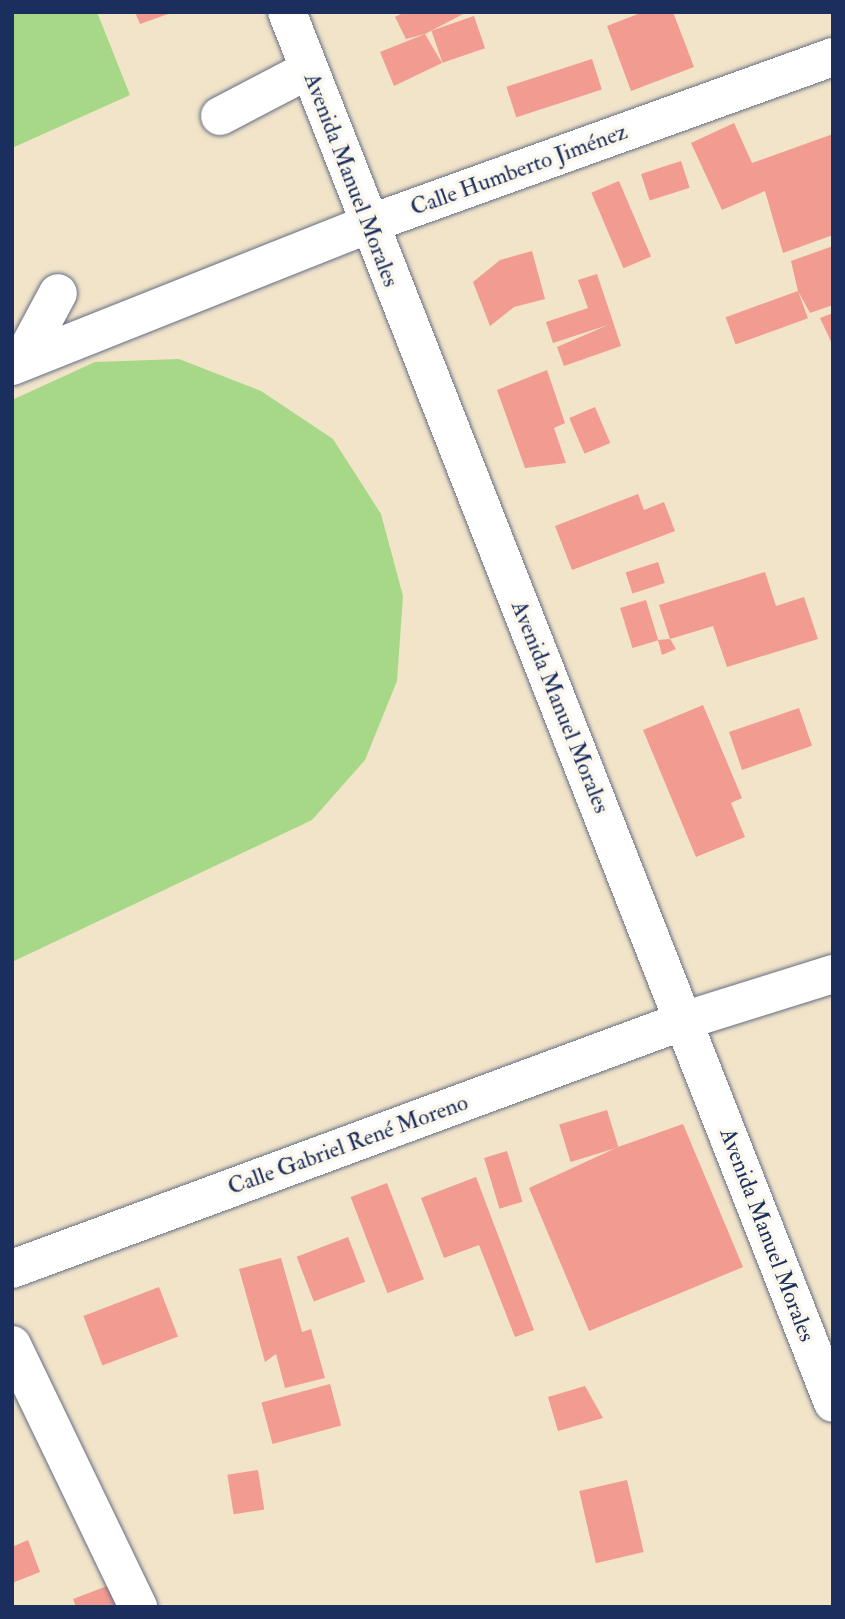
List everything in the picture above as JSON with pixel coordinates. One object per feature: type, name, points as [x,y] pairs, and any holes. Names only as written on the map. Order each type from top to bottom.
[{"type":"street","name":"Avenida Manuel Morales","points":[[287,12],[833,1402]]},
{"type":"street","name":"Calle Humberto Jiménez","points":[[17,364],[369,224],[833,57]]},
{"type":"street","points":[[220,116],[308,70]]},
{"type":"street","points":[[17,364],[58,293]]},
{"type":"street","name":"Calle Gabriel René Moreno","points":[[12,1269],[683,1021],[833,974]]},
{"type":"street","points":[[12,1345],[138,1607]]},
{"type":"green space","points":[[12,12],[97,12],[130,95],[12,148]]},
{"type":"green space","points":[[179,359],[261,391],[333,439],[381,514],[403,596],[397,681],[365,760],[312,820],[12,962],[12,400],[95,362]]},
{"type":"building","points":[[135,12],[171,12],[171,13],[140,24]]},
{"type":"building","points":[[405,12],[467,12],[425,34],[406,39],[395,17]]},
{"type":"building","points":[[643,12],[673,12],[694,67],[631,91],[607,26]]},
{"type":"building","points":[[474,16],[485,48],[443,63],[431,31]]},
{"type":"building","points":[[425,34],[442,63],[394,86],[380,52]]},
{"type":"building","points":[[592,59],[602,89],[516,117],[506,87]]},
{"type":"building","points":[[734,123],[752,163],[833,134],[833,235],[783,253],[765,191],[722,210],[691,143]]},
{"type":"building","points":[[681,161],[690,188],[650,201],[641,174]]},
{"type":"building","points":[[619,181],[651,256],[623,268],[591,193]]},
{"type":"building","points":[[833,246],[833,305],[810,313],[798,291],[791,261]]},
{"type":"building","points":[[532,251],[545,299],[514,307],[490,326],[473,282],[500,260]]},
{"type":"building","points":[[597,274],[621,346],[564,366],[557,347],[608,325],[553,343],[546,322],[588,308],[578,280]]},
{"type":"building","points":[[798,291],[808,318],[736,345],[726,317]]},
{"type":"building","points":[[833,313],[833,346],[820,318]]},
{"type":"building","points":[[547,370],[565,423],[554,428],[566,463],[525,468],[497,390]]},
{"type":"building","points":[[595,407],[610,443],[584,454],[569,418]]},
{"type":"building","points":[[638,494],[644,510],[664,502],[675,531],[572,570],[555,526]]},
{"type":"building","points":[[658,562],[665,583],[632,593],[626,573]]},
{"type":"building","points":[[765,572],[776,606],[804,597],[818,639],[727,667],[713,626],[670,639],[659,605]]},
{"type":"building","points":[[646,600],[658,640],[632,648],[620,608]]},
{"type":"building","points":[[670,639],[676,649],[662,655],[658,640]]},
{"type":"building","points":[[703,705],[742,798],[731,803],[745,837],[696,857],[643,730]]},
{"type":"building","points":[[799,708],[812,746],[742,770],[729,732]]},
{"type":"building","points":[[607,1110],[618,1147],[571,1162],[559,1125]]},
{"type":"building","points":[[683,1124],[743,1267],[589,1331],[529,1188],[618,1147]]},
{"type":"building","points":[[507,1151],[522,1202],[500,1209],[484,1158]]},
{"type":"building","points":[[476,1177],[534,1330],[515,1337],[479,1245],[444,1258],[421,1198]]},
{"type":"building","points":[[387,1183],[424,1279],[388,1293],[351,1197]]},
{"type":"building","points":[[348,1237],[365,1282],[314,1302],[297,1257]]},
{"type":"building","points":[[281,1258],[302,1332],[311,1329],[325,1378],[285,1388],[276,1354],[265,1362],[239,1269]]},
{"type":"building","points":[[159,1287],[178,1336],[102,1366],[83,1316]]},
{"type":"building","points":[[330,1384],[341,1426],[273,1444],[261,1402]]},
{"type":"building","points":[[585,1386],[603,1418],[558,1431],[548,1397]]},
{"type":"building","points":[[258,1470],[264,1510],[234,1514],[227,1475]]},
{"type":"building","points":[[627,1480],[644,1552],[596,1563],[579,1491]]},
{"type":"building","points":[[28,1540],[40,1572],[12,1583],[12,1547]]},
{"type":"building","points":[[115,1583],[125,1607],[76,1607],[73,1599]]}]
